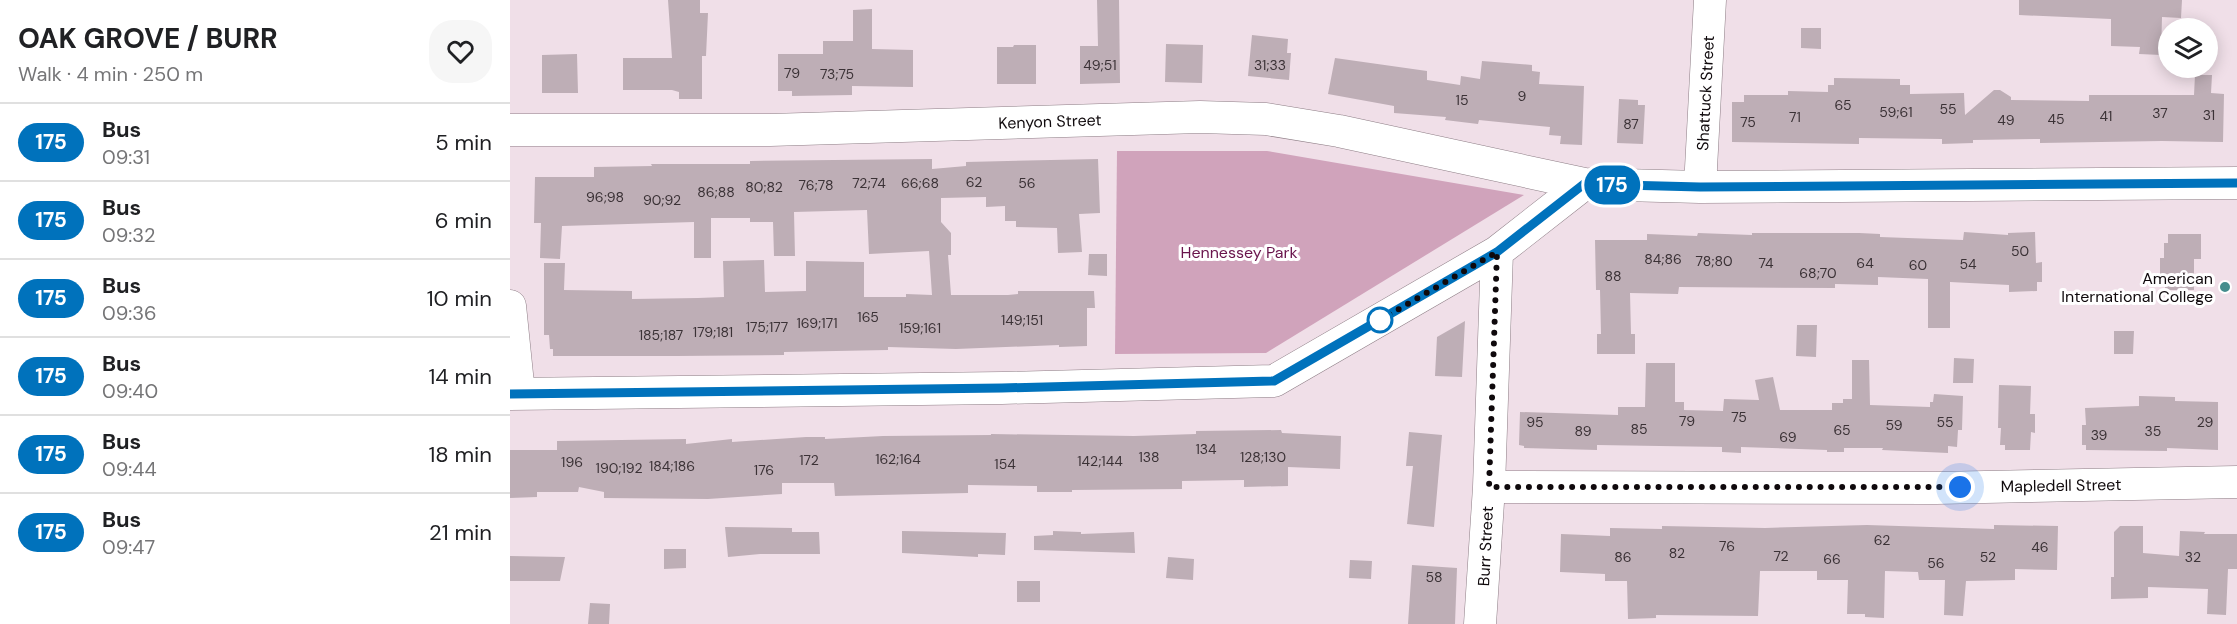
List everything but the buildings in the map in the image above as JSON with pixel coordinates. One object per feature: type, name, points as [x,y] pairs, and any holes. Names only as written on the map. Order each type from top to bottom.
[{"type":"street","name":"Shattuck Street","points":[[1700,187],[1710,0]]},
{"type":"street","name":"Kenyon Street","points":[[510,130],[770,130],[1200,117],[1266,119],[1339,131],[1584,184],[1700,187],[2237,183]]},
{"type":"street","points":[[510,306],[514,394],[1002,388],[1274,381],[1497,252],[1584,184]]},
{"type":"street","name":"Burr Street","points":[[1480,624],[1489,487],[1497,252]]},
{"type":"street","name":"Mapledell Street","points":[[1489,487],[1936,488],[2237,482]]},
{"type":"green space","name":"Hennessey Park","points":[[1117,151],[1267,151],[1524,195],[1266,353],[1115,354]]},
{"type":"bus line","name":"175","points":[[510,394],[1002,388],[1274,381],[1497,252],[1584,184],[1700,187],[2237,183]]},
{"type":"place","name":"American International College","points":[[2225,287]]},
{"type":"route","points":[[1380,320],[1497,252],[1489,487],[1960,487]]}]
